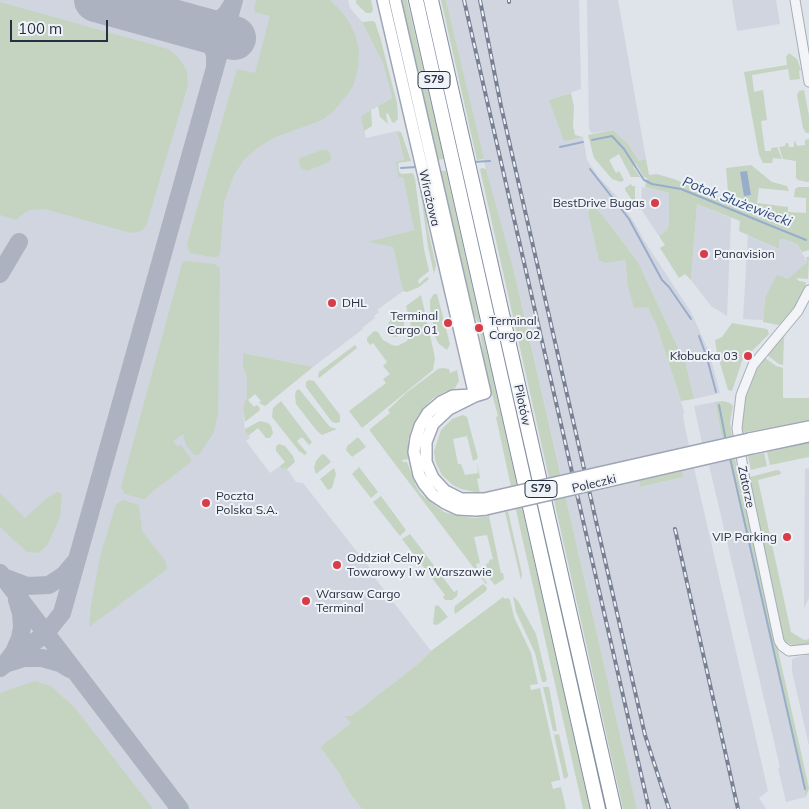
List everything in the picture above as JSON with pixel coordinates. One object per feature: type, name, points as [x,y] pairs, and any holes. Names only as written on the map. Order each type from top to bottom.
[{"type":"highway","name":"Pilotów","points":[[416,0],[598,809]]},
{"type":"highway","name":"Pilotów","points":[[431,0],[614,809]]},
{"type":"main road","name":"Wirażowa","points":[[383,0],[427,166],[480,394]]},
{"type":"main road","name":"Wirażowa","points":[[395,0],[427,166]]},
{"type":"main road","name":"Poleczki","points":[[480,394],[453,396],[441,402],[428,413],[420,426],[416,438],[414,452],[419,475],[424,484],[433,495],[458,509],[476,510],[485,504],[750,443],[809,426]]},
{"type":"main road","name":"Poleczki","points":[[750,443],[809,436]]},
{"type":"street","points":[[795,0],[809,82]]},
{"type":"street","name":"Zatorze","points":[[809,290],[798,310],[753,366],[746,379],[739,403],[736,428],[779,641],[789,651],[809,649]]},
{"type":"shaded area","points":[[0,0],[348,0],[350,8],[362,22],[383,63],[392,98],[361,116],[366,138],[397,131],[404,161],[397,162],[398,177],[403,176],[414,230],[368,242],[393,247],[403,291],[377,310],[379,312],[374,316],[375,318],[363,329],[313,367],[243,353],[243,367],[247,377],[247,397],[243,409],[245,431],[250,438],[246,441],[270,473],[280,466],[287,469],[296,482],[303,483],[376,576],[375,578],[431,651],[418,664],[351,716],[346,716],[351,723],[320,747],[362,809],[0,809]]},
{"type":"shaded area","points":[[446,0],[579,0],[581,89],[550,100],[564,140],[583,137],[587,160],[597,175],[618,198],[691,312],[709,352],[720,393],[694,399],[686,365],[639,264],[611,226],[606,263],[625,260],[634,308],[648,306],[657,327],[684,411],[683,417],[689,446],[561,475],[514,271],[488,178]]},
{"type":"shaded area","points":[[587,0],[618,0],[646,159],[639,161],[628,144],[613,130],[592,133],[589,129]]},
{"type":"shaded area","points":[[732,0],[776,0],[780,24],[737,31]]},
{"type":"shaded area","points":[[642,187],[669,193],[669,224],[667,230],[659,236],[641,209]]},
{"type":"shaded area","points":[[697,204],[731,218],[727,316],[711,306],[691,280]]},
{"type":"shaded area","points":[[748,235],[778,249],[779,240],[784,239],[797,244],[807,262],[793,275],[799,281],[765,298],[763,320],[743,319]]},
{"type":"shaded area","points":[[715,402],[722,438],[702,443],[694,406]]},
{"type":"shaded area","points":[[729,460],[806,797],[786,802],[778,768],[780,767],[709,465]]},
{"type":"shaded area","points":[[694,468],[768,791],[759,798],[766,809],[637,809],[566,498],[639,481],[640,487],[683,477],[682,471]]},
{"type":"shaded area","points":[[809,468],[809,598],[804,608],[805,469]]},
{"type":"shaded area","points":[[809,654],[809,746],[792,671],[792,660]]},
{"type":"green space","points":[[256,0],[330,0],[342,12],[356,37],[359,53],[354,84],[334,111],[322,120],[273,138],[257,148],[243,161],[234,175],[224,202],[220,254],[217,257],[212,257],[190,253],[187,244],[237,69],[255,73],[270,16],[254,12]]},
{"type":"green space","points":[[356,0],[371,0],[373,10],[371,13],[366,13],[356,3]]},
{"type":"green space","points":[[400,0],[407,0],[444,159],[435,160],[425,107]]},
{"type":"green space","points":[[441,0],[446,0],[484,159],[477,160]]},
{"type":"green space","points":[[0,2],[168,49],[179,58],[187,71],[188,85],[146,226],[141,231],[131,233],[45,209],[30,210],[17,220],[0,215]]},
{"type":"green space","points":[[362,22],[375,22],[380,37],[397,103],[398,119],[394,123],[388,113],[386,114],[388,124],[380,117],[378,106],[392,98],[383,63]]},
{"type":"green space","points":[[789,53],[797,59],[801,70],[799,71],[800,79],[790,80],[788,69],[752,75],[754,92],[763,90],[767,120],[761,121],[765,151],[771,151],[771,148],[777,147],[782,159],[773,158],[772,163],[763,163],[759,155],[744,72],[787,65],[786,57]]},
{"type":"green space","points":[[804,90],[809,116],[809,133],[806,133],[803,128],[797,95],[799,91]]},
{"type":"green space","points":[[571,93],[574,107],[573,126],[575,135],[583,137],[564,141],[549,100]]},
{"type":"green space","points":[[371,110],[372,126],[364,131],[361,116]]},
{"type":"green space","points":[[613,130],[628,144],[639,161],[646,159],[649,175],[657,174],[674,179],[729,203],[726,168],[751,165],[772,182],[787,186],[789,191],[759,188],[757,203],[788,207],[788,212],[806,213],[806,198],[794,197],[795,189],[798,187],[809,187],[809,250],[802,252],[797,244],[784,239],[779,240],[779,249],[739,231],[740,221],[697,204],[691,280],[685,274],[679,278],[660,248],[665,245],[659,236],[667,230],[669,224],[669,193],[645,187],[647,178],[644,177],[636,164],[633,167],[640,177],[631,177],[619,154],[609,160],[616,173],[619,171],[624,180],[621,182],[612,179],[594,158],[588,135]]},
{"type":"green space","points":[[397,131],[401,132],[411,161],[398,163],[399,172],[402,174],[413,173],[415,179],[424,249],[429,271],[418,280],[419,284],[427,277],[429,279],[419,287],[407,292],[403,291],[393,247],[367,242],[414,230],[403,177],[398,177],[396,162],[404,160]]},
{"type":"green space","points":[[809,139],[809,182],[807,182],[796,178],[796,161],[783,159],[779,147],[785,146],[788,143],[789,147],[794,147],[795,141],[797,146],[805,145],[805,140]]},
{"type":"green space","points":[[327,150],[330,153],[331,159],[327,163],[307,171],[301,168],[300,158]]},
{"type":"green space","points":[[480,169],[486,169],[514,271],[637,809],[623,809]]},
{"type":"green space","points":[[438,171],[446,171],[590,809],[583,809],[516,510],[496,417],[498,416],[485,368],[479,325],[468,303]]},
{"type":"green space","points":[[419,179],[436,265],[434,274],[428,247]]},
{"type":"green space","points":[[631,184],[635,186],[635,201],[641,201],[639,210],[625,190]]},
{"type":"green space","points":[[593,205],[639,264],[686,365],[694,399],[681,401],[657,327],[648,307],[634,308],[628,286],[625,260],[606,263],[599,260],[588,212]]},
{"type":"green space","points":[[806,257],[809,257],[808,279],[796,278],[806,284],[798,303],[782,323],[778,325],[763,322],[765,298],[777,275],[788,279],[807,262]]},
{"type":"green space","points":[[185,261],[214,264],[220,268],[218,413],[214,432],[199,455],[194,455],[186,445],[183,434],[173,441],[177,446],[181,445],[190,457],[190,463],[143,499],[125,494],[121,487],[182,264]]},
{"type":"green space","points":[[434,294],[437,294],[450,344],[447,350],[436,339],[430,308],[430,300]]},
{"type":"green space","points":[[421,295],[435,358],[433,370],[362,428],[349,411],[386,383],[383,379],[390,374],[383,366],[387,362],[373,343],[370,345],[367,338],[374,331],[378,332],[383,340],[392,345],[397,346],[407,341],[412,330],[406,306]]},
{"type":"green space","points":[[398,313],[402,314],[404,318],[404,330],[399,336],[394,337],[388,334],[386,328],[391,319]]},
{"type":"green space","points":[[732,323],[767,329],[769,334],[752,351],[744,355],[732,391],[728,390],[715,340],[722,337]]},
{"type":"green space","points":[[787,334],[784,337],[783,365],[767,355],[779,340]]},
{"type":"green space","points":[[355,345],[357,348],[319,378],[319,372]]},
{"type":"green space","points":[[243,353],[313,367],[265,406],[259,403],[261,401],[255,394],[248,400],[254,407],[257,405],[260,408],[259,411],[245,422],[243,408],[247,397],[247,377],[243,367]]},
{"type":"green space","points":[[765,358],[776,366],[783,368],[783,398],[809,398],[809,421],[741,433],[746,394],[753,374]]},
{"type":"green space","points":[[442,368],[449,369],[450,373],[457,370],[459,381],[455,388],[432,399],[418,415],[408,440],[408,459],[402,460],[407,462],[421,494],[444,512],[474,518],[489,516],[501,573],[503,573],[504,579],[495,585],[489,578],[486,564],[489,563],[489,560],[493,559],[487,535],[474,537],[480,563],[476,564],[486,584],[370,431],[390,413],[388,410],[406,393]]},
{"type":"green space","points":[[309,380],[314,381],[340,415],[340,422],[332,422],[306,387],[306,382]]},
{"type":"green space","points":[[299,389],[330,427],[337,429],[322,435],[317,431],[296,404],[295,395]]},
{"type":"green space","points":[[281,401],[312,442],[309,445],[302,437],[297,441],[307,453],[305,455],[299,451],[272,417],[273,408]]},
{"type":"green space","points":[[723,401],[733,406],[730,422],[732,436],[722,438],[715,402]]},
{"type":"green space","points":[[463,415],[467,417],[478,458],[473,461],[467,436],[453,439],[458,464],[461,464],[465,475],[478,473],[477,462],[480,478],[477,479],[480,493],[461,489],[453,485],[442,475],[436,463],[434,452],[441,430],[452,419]]},
{"type":"green space","points":[[260,421],[271,426],[273,433],[270,438],[266,438],[258,428],[248,436],[245,431],[245,429]]},
{"type":"green space","points":[[358,437],[366,447],[352,457],[346,450],[347,446]]},
{"type":"green space","points":[[809,443],[809,457],[770,465],[767,452]]},
{"type":"green space","points":[[279,444],[285,446],[295,462],[287,469],[280,466],[285,462],[276,451],[276,446]]},
{"type":"green space","points":[[764,453],[767,466],[751,470],[748,456]]},
{"type":"green space","points":[[322,454],[331,462],[316,474],[314,468],[316,461]]},
{"type":"green space","points":[[735,459],[809,788],[806,797],[729,460]]},
{"type":"green space","points":[[359,467],[378,492],[371,498],[352,474]]},
{"type":"green space","points":[[334,468],[336,474],[332,488],[328,490],[320,479]]},
{"type":"green space","points":[[777,470],[781,474],[758,480],[791,632],[804,640],[809,639],[809,644],[797,646],[786,643],[782,637],[749,482],[750,477]]},
{"type":"green space","points":[[682,471],[683,477],[640,487],[639,481]]},
{"type":"green space","points":[[57,492],[62,494],[60,517],[48,544],[40,552],[27,552],[0,527],[0,493],[25,518],[47,498]]},
{"type":"green space","points":[[381,496],[406,530],[400,536],[373,502]]},
{"type":"green space","points":[[123,500],[139,505],[142,531],[166,562],[167,569],[89,627],[91,605],[101,553],[116,504]]},
{"type":"green space","points":[[508,511],[522,574],[521,580],[505,512]]},
{"type":"green space","points":[[410,534],[454,592],[458,590],[457,596],[452,600],[445,600],[443,597],[445,595],[402,539]]},
{"type":"green space","points":[[483,584],[487,588],[486,591],[455,614],[455,606]]},
{"type":"green space","points":[[513,596],[518,601],[536,634],[547,680],[545,682],[542,682],[535,653],[516,612]]},
{"type":"green space","points":[[503,597],[510,600],[514,617],[531,653],[538,684],[530,685],[531,690],[540,688],[560,778],[560,780],[551,782],[553,789],[561,787],[566,809],[362,809],[320,747],[351,723],[345,716],[351,716],[418,664],[431,651]]},
{"type":"green space","points":[[438,605],[448,617],[437,625],[433,624],[435,606]]},
{"type":"green space","points":[[35,681],[51,686],[75,708],[153,809],[0,809],[0,693]]},
{"type":"green space","points":[[543,687],[549,687],[557,731],[553,731]]},
{"type":"green space","points":[[559,734],[568,775],[564,779],[554,735]]},
{"type":"water","points":[[747,171],[751,195],[744,196],[740,172]]},
{"type":"waterway","name":"Potok Służewiecki","points":[[592,140],[612,136],[624,149],[644,180],[652,184],[681,189],[806,240]]},
{"type":"waterway","name":"Potok Służewiecki","points":[[560,147],[583,142]]},
{"type":"waterway","name":"Potok Służewiecki","points":[[473,162],[490,161]]},
{"type":"waterway","name":"Potok Służewiecki","points":[[401,168],[416,167]]},
{"type":"waterway","points":[[590,169],[629,219],[662,280],[691,319]]},
{"type":"waterway","points":[[699,336],[716,392]]},
{"type":"waterway","points":[[719,405],[726,441]]},
{"type":"waterway","points":[[730,458],[805,789]]},
{"type":"taxiway","points":[[0,668],[46,633],[62,613],[234,0]]},
{"type":"taxiway","points":[[215,66],[215,55],[212,46],[207,39],[192,27],[218,21],[232,5]]},
{"type":"taxiway","points":[[0,274],[19,242]]},
{"type":"taxiway","points":[[3,577],[27,586],[49,585],[64,575],[75,562]]},
{"type":"taxiway","points":[[0,573],[180,809]]},
{"type":"taxiway","points":[[17,600],[21,613],[22,627],[20,638],[14,652],[5,664],[24,658],[42,658],[60,663],[70,669]]},
{"type":"runway","points":[[96,0],[234,38]]},
{"type":"railway","points":[[464,0],[649,809]]},
{"type":"railway","points":[[480,0],[501,106],[645,735],[669,809]]},
{"type":"railway","points":[[675,529],[738,809]]},
{"type":"place","name":"BestDrive Bugas","points":[[655,203]]},
{"type":"place","name":"Panavision","points":[[704,254]]},
{"type":"place","name":"DHL","points":[[332,303]]},
{"type":"place","name":"Terminal Cargo 01","points":[[448,323]]},
{"type":"place","name":"Terminal Cargo 02","points":[[479,328]]},
{"type":"place","name":"Kłobucka 03","points":[[748,356]]},
{"type":"place","name":"Poczta Polska S.A.","points":[[206,503]]},
{"type":"place","name":"VIP Parking","points":[[787,537]]},
{"type":"place","name":"Oddział Celny Towarowy I w Warszawie","points":[[337,565]]},
{"type":"place","name":"Warsaw Cargo Terminal","points":[[306,601]]}]
